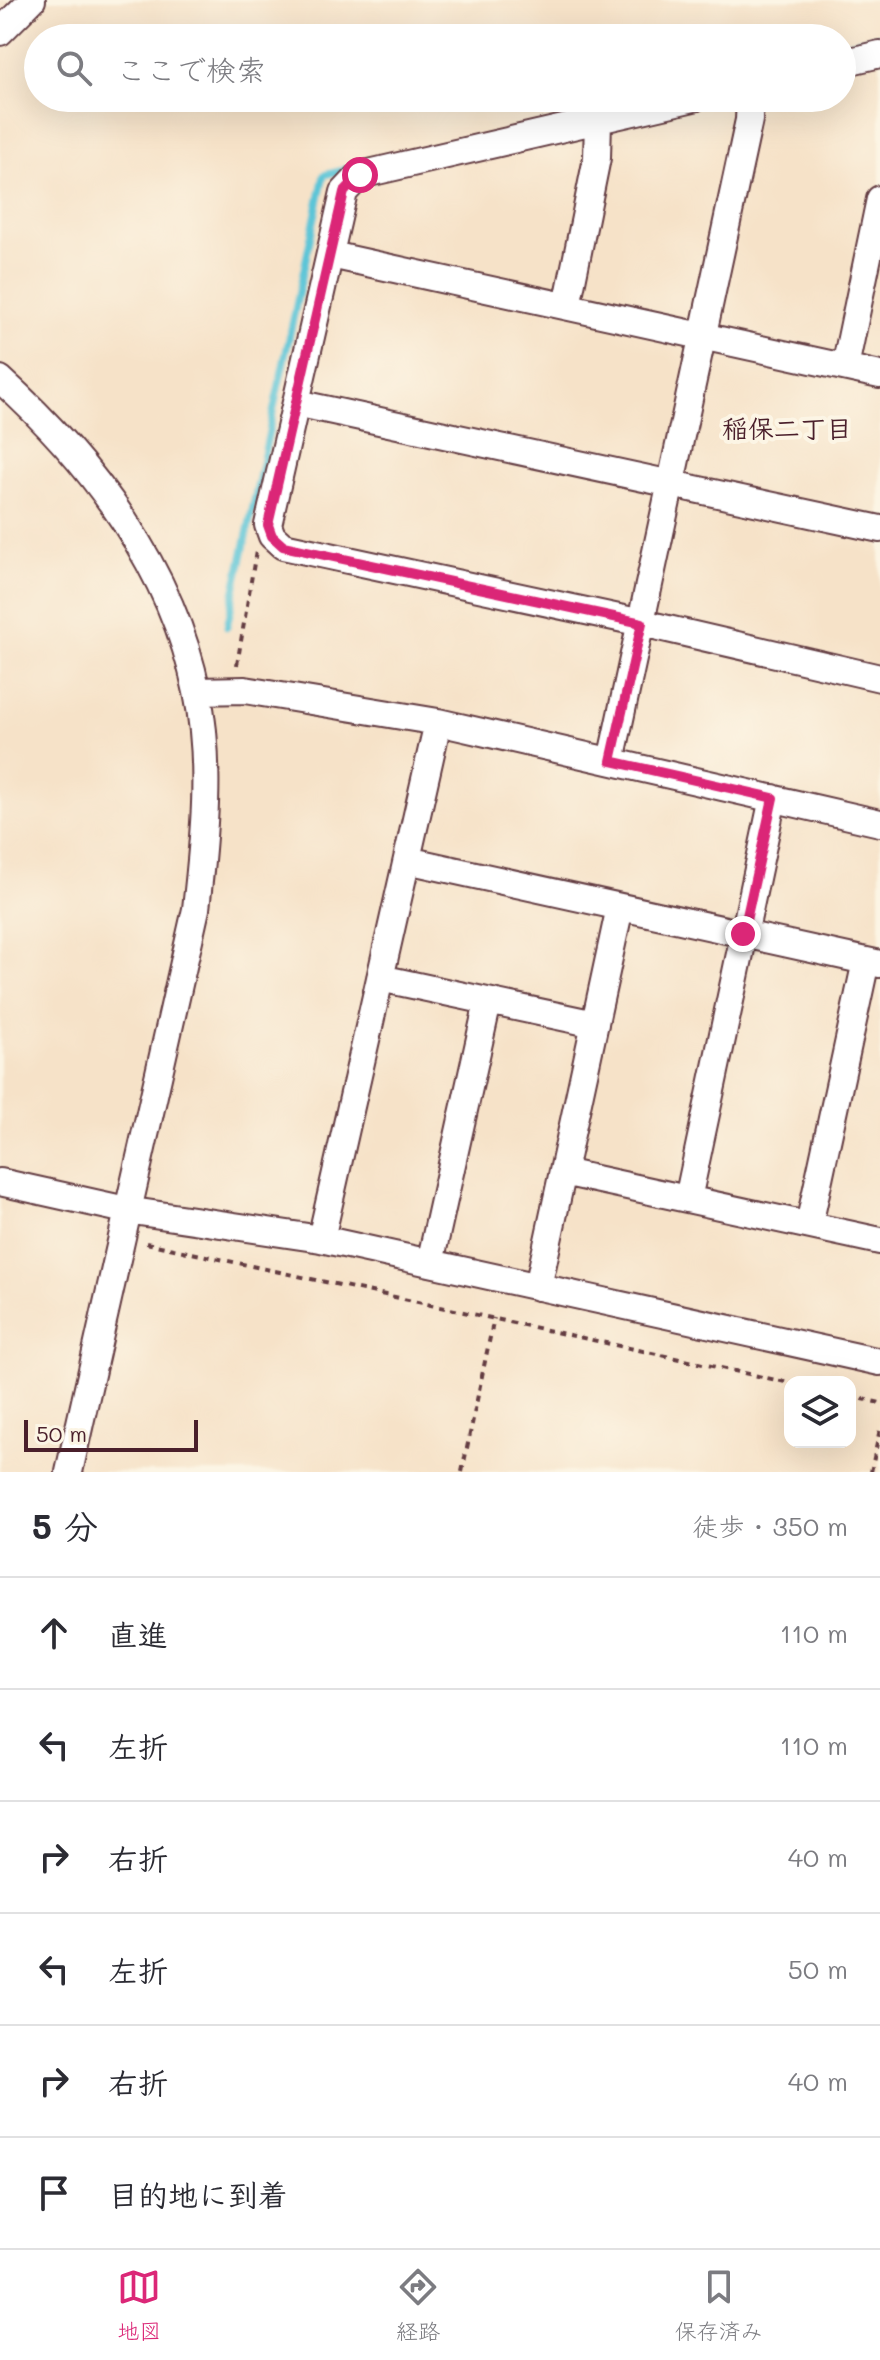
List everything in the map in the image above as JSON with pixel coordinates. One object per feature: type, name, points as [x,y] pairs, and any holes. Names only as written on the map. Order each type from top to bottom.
[{"type":"street","points":[[0,32],[32,0]]},
{"type":"street","points":[[856,60],[880,54]]},
{"type":"street","points":[[636,112],[360,175],[344,192],[268,525],[272,536],[283,546],[880,678]]},
{"type":"street","points":[[611,761],[749,112]]},
{"type":"street","points":[[567,306],[597,158],[598,121]]},
{"type":"street","points":[[845,367],[880,199]]},
{"type":"street","points":[[331,255],[880,375]]},
{"type":"street","points":[[0,379],[68,444],[117,508],[147,560],[179,633],[197,691],[204,746],[205,835],[196,909],[69,1472]]},
{"type":"street","points":[[296,403],[880,529]]},
{"type":"street","points":[[197,691],[245,690],[438,722],[880,823]]},
{"type":"street","points":[[321,1239],[438,722]]},
{"type":"street","points":[[688,1199],[773,798]]},
{"type":"street","points":[[407,860],[873,963],[809,1225]]},
{"type":"street","points":[[538,1287],[620,907]]},
{"type":"street","points":[[380,978],[595,1024]]},
{"type":"street","points":[[430,1263],[488,1002]]},
{"type":"street","points":[[563,1172],[880,1241]]},
{"type":"street","points":[[0,1182],[126,1210],[321,1239],[880,1362]]},
{"type":"path","points":[[245,690],[237,663],[256,548],[272,536]]},
{"type":"path","points":[[120,1238],[784,1382]]},
{"type":"path","points":[[462,1472],[494,1318]]},
{"type":"path","points":[[856,1397],[880,1403]]},
{"type":"path","points":[[871,1472],[880,1429]]},
{"type":"waterway","points":[[856,42],[880,36]]},
{"type":"waterway","points":[[569,114],[577,112]]},
{"type":"waterway","points":[[227,627],[324,175],[355,167]]},
{"type":"district","name":"稲保二丁目","points":[[787,428]]},
{"type":"route","points":[[360,175],[344,192],[268,525],[272,536],[283,546],[642,623],[611,761],[773,798],[743,934]]}]
